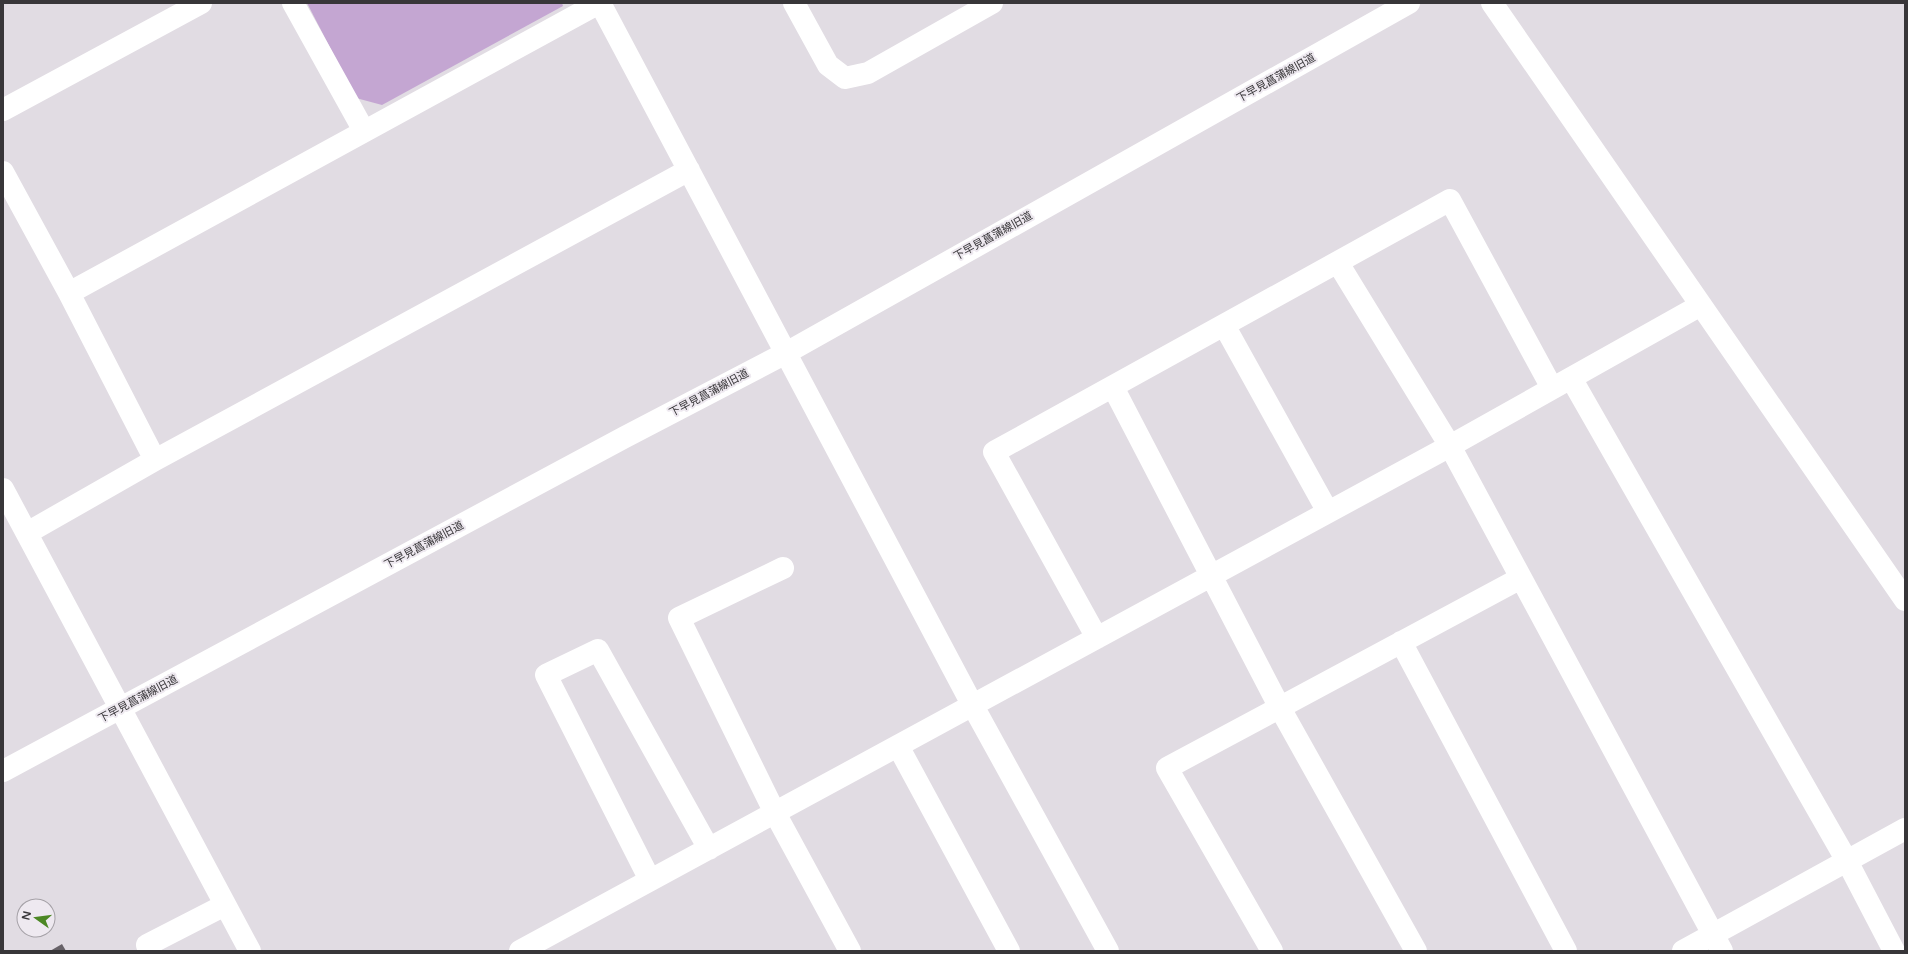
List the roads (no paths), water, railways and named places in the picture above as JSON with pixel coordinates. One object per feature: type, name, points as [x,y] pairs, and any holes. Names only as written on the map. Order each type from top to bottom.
[{"type":"street","points":[[3,110],[201,3]]},
{"type":"street","points":[[293,3],[364,131]]},
{"type":"street","points":[[69,292],[600,3],[973,706],[1108,951]]},
{"type":"street","points":[[794,3],[828,65],[845,78],[868,73],[992,3]]},
{"type":"street","name":"下早見菖蒲線旧道","points":[[3,771],[625,437],[786,353],[1409,3]]},
{"type":"street","points":[[1492,3],[1905,600]]},
{"type":"street","points":[[27,533],[155,460],[689,170]]},
{"type":"street","points":[[3,172],[69,292],[155,460]]},
{"type":"street","points":[[1097,638],[994,452],[1450,200],[1562,383],[1847,862],[1894,951]]},
{"type":"street","points":[[1338,262],[1450,446],[1717,943]]},
{"type":"street","points":[[520,951],[1450,446],[1701,305]]},
{"type":"street","points":[[1224,325],[1328,512]]},
{"type":"street","points":[[1113,387],[1280,708],[1416,951]]},
{"type":"street","points":[[3,488],[250,951]]},
{"type":"street","points":[[783,568],[679,618],[775,813],[850,951]]},
{"type":"street","points":[[1272,951],[1167,768],[1521,578]]},
{"type":"street","points":[[1401,642],[1566,951]]},
{"type":"street","points":[[650,880],[546,675],[598,650],[709,849]]},
{"type":"street","points":[[898,746],[1009,951]]},
{"type":"street","points":[[1683,951],[1717,943],[1847,862],[1905,829]]},
{"type":"street","points":[[149,951],[147,946],[225,905]]}]
